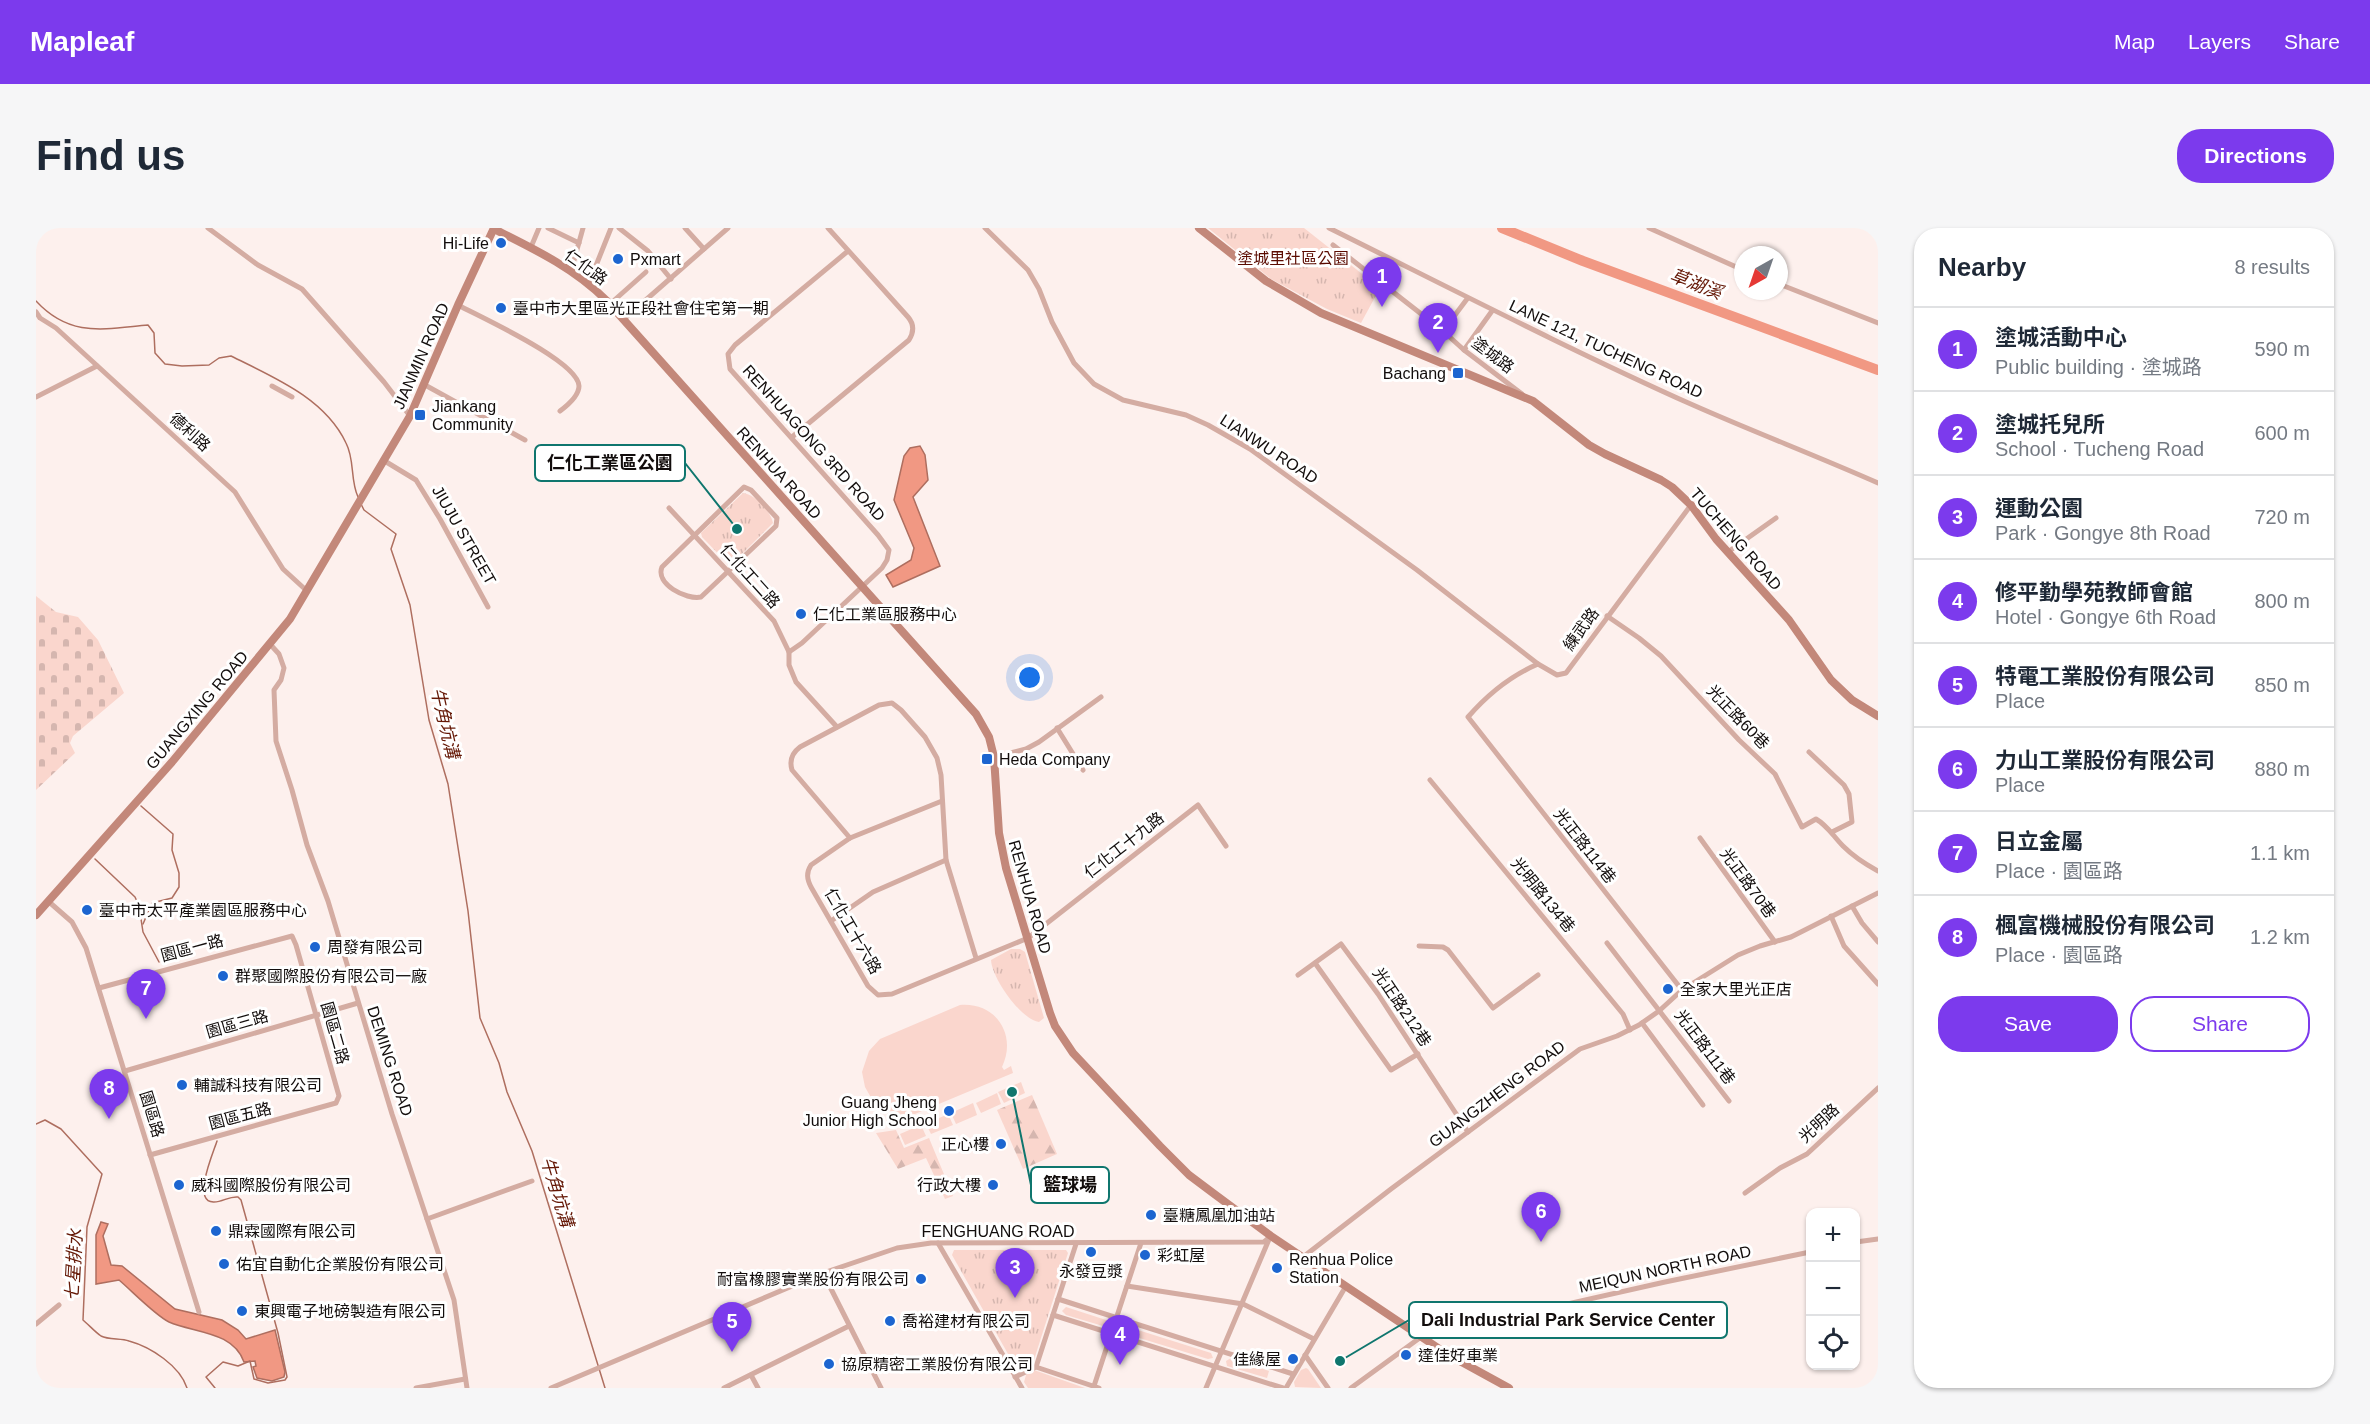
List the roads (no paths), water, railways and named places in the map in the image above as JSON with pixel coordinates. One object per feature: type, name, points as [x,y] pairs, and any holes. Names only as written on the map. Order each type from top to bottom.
[{"type":"main road","name":"JIANMIN ROAD","points":[[356,505],[410,416],[494,228]]},
{"type":"main road","name":"仁化路","points":[[494,228],[531,247],[590,283],[624,319]]},
{"type":"main road","name":"TUCHENG ROAD","points":[[1199,228],[1266,281],[1321,313],[1526,397],[1605,454],[1661,480],[1691,505],[1728,552],[1790,620],[1831,680],[1852,700],[1878,716]]},
{"type":"main road","name":"RENHUA ROAD","points":[[624,319],[976,714],[988,737],[994,757],[1000,841],[1055,1026],[1073,1053],[1096,1080],[1189,1175],[1271,1236]]},
{"type":"main road","name":"GUANGXING ROAD","points":[[36,915],[172,762],[290,619],[356,505]]},
{"type":"main road","points":[[1271,1236],[1447,1354],[1509,1388]]},
{"type":"street","points":[[208,228],[258,265],[302,289],[384,382],[410,416]]},
{"type":"street","points":[[531,247],[539,228]]},
{"type":"street","points":[[571,271],[583,228]]},
{"type":"street","points":[[590,283],[612,228]]},
{"type":"street","points":[[619,228],[648,251],[671,279]]},
{"type":"street","points":[[685,228],[704,249]]},
{"type":"street","points":[[624,319],[728,228]]},
{"type":"street","points":[[792,437],[909,340],[912,335],[912,322],[828,228]]},
{"type":"street","name":"LIANWU ROAD","points":[[985,228],[1028,270],[1074,363],[1094,384],[1123,400],[1186,415],[1250,449],[1417,570],[1538,664]]},
{"type":"street","name":"LANE 121, TUCHENG ROAD","points":[[1329,228],[1467,299],[1695,406],[1878,483]]},
{"type":"street","points":[[1649,228],[1734,266]]},
{"type":"street","points":[[551,229],[579,243]]},
{"type":"street","name":"塗城路","points":[[1333,245],[1443,331],[1464,351],[1526,397]]},
{"type":"street","name":"RENHUAGONG 3RD ROAD","points":[[789,652],[802,643],[886,562],[889,554],[887,546],[730,369],[728,354],[735,345],[848,251]]},
{"type":"street","points":[[610,304],[646,272]]},
{"type":"street","points":[[1788,288],[1878,323]]},
{"type":"street","points":[[1443,331],[1467,299]]},
{"type":"street","points":[[458,305],[546,352],[565,366],[578,382],[579,387],[572,401],[560,411]]},
{"type":"street","points":[[1464,351],[1492,311]]},
{"type":"street","name":"德利路","points":[[36,312],[235,492],[283,569],[307,591]]},
{"type":"street","points":[[36,397],[97,366]]},
{"type":"street","points":[[424,385],[525,440]]},
{"type":"street","points":[[272,386],[292,397]]},
{"type":"street","name":"JIUJU STREET","points":[[383,460],[416,480],[477,583],[488,607]]},
{"type":"street","points":[[744,487],[751,490],[777,518],[776,526],[729,572],[705,595],[696,598],[664,583],[660,576],[660,569],[744,487]]},
{"type":"street","name":"練武路","points":[[1538,664],[1557,675],[1566,673],[1691,505]]},
{"type":"street","name":"仁化工二路","points":[[669,508],[778,627],[789,652],[789,665],[796,682],[837,727]]},
{"type":"street","points":[[1728,552],[1776,518]]},
{"type":"street","name":"光正路60巷","points":[[1607,616],[1661,656],[1739,740],[1775,774],[1802,827],[1816,819],[1827,825],[1841,845],[1860,861],[1878,871]]},
{"type":"street","name":"DEMING ROAD","points":[[269,644],[279,654],[284,668],[274,690],[275,738],[307,845],[328,901],[358,1003],[454,1300],[467,1388]]},
{"type":"street","name":"光正路114巷","points":[[1538,664],[1521,671],[1485,696],[1468,717],[1682,990]]},
{"type":"street","points":[[994,757],[1026,749],[1101,697]]},
{"type":"street","points":[[850,838],[795,774],[790,762],[792,755],[800,747],[837,727],[882,704],[892,703],[925,737],[934,751],[940,768],[946,860],[976,958]]},
{"type":"street","points":[[1057,728],[1083,770]]},
{"type":"street","points":[[1809,752],[1844,785],[1849,794],[1852,822],[1832,832]]},
{"type":"street","name":"光明路134巷","points":[[1430,780],[1623,1014],[1630,1030]]},
{"type":"street","name":"仁化工十六路","points":[[942,801],[850,838],[816,861],[808,871],[809,883],[868,986],[878,995],[892,994],[1028,938]]},
{"type":"street","name":"仁化工十九路","points":[[1028,938],[1198,805],[1226,846]]},
{"type":"street","name":"光正路70巷","points":[[1700,838],[1774,942]]},
{"type":"street","points":[[831,921],[873,892],[946,860]]},
{"type":"street","name":"GUANGZHENG ROAD","points":[[1303,1257],[1580,1049],[1617,1036],[1642,1023],[1682,990],[1738,955],[1791,937],[1878,893]]},
{"type":"street","name":"園區路","points":[[48,901],[76,928],[86,948],[199,1312]]},
{"type":"street","points":[[1852,906],[1862,923],[1878,942]]},
{"type":"street","points":[[1831,916],[1844,946],[1878,984]]},
{"type":"street","name":"園區一路","points":[[99,988],[292,936]]},
{"type":"street","name":"園區二路","points":[[292,936],[339,1096],[336,1103]]},
{"type":"street","name":"光正路111巷","points":[[1606,943],[1729,1101]]},
{"type":"street","name":"光正路212巷","points":[[1298,975],[1341,944],[1418,1053],[1468,1132]]},
{"type":"street","points":[[1419,946],[1443,947],[1448,950],[1493,1008],[1538,975]]},
{"type":"street","points":[[1315,963],[1391,1070],[1418,1053]]},
{"type":"street","name":"園區三路","points":[[124,1071],[358,1003]]},
{"type":"street","points":[[1642,1023],[1703,1105]]},
{"type":"street","name":"光明路","points":[[1745,1193],[1780,1168],[1807,1154],[1878,1088]]},
{"type":"street","name":"園區五路","points":[[150,1155],[336,1103]]},
{"type":"street","points":[[427,1219],[532,1181]]},
{"type":"street","points":[[1206,1388],[1271,1236]]},
{"type":"street","name":"FENGHUANG ROAD","points":[[551,1388],[823,1273],[897,1248],[938,1243],[1264,1242],[1271,1236]]},
{"type":"street","points":[[1860,1241],[1878,1239]]},
{"type":"street","points":[[938,1243],[1022,1388]]},
{"type":"street","points":[[1036,1366],[1097,1387],[1111,1334],[1141,1243]]},
{"type":"street","points":[[1015,1377],[1036,1366],[1076,1244]]},
{"type":"street","name":"MEIQUN NORTH ROAD","points":[[1421,1337],[1806,1253]]},
{"type":"street","points":[[823,1273],[881,1388]]},
{"type":"street","points":[[1053,1315],[1284,1388],[1346,1286]]},
{"type":"street","points":[[1127,1287],[1243,1304],[1314,1339]]},
{"type":"street","points":[[1058,1299],[1293,1374]]},
{"type":"street","points":[[36,1324],[59,1305]]},
{"type":"street","points":[[724,1388],[849,1326]]},
{"type":"street","points":[[1351,1388],[1421,1337]]},
{"type":"street","points":[[1305,1355],[1328,1388]]},
{"type":"street","points":[[752,1375],[758,1388]]},
{"type":"street","points":[[416,1388],[465,1379]]},
{"type":"waterway","name":"草湖溪","points":[[1502,228],[1583,261],[1878,370]]},
{"type":"waterway","name":"牛角坑溝","points":[[36,301],[49,313],[75,326],[102,329],[148,325],[154,333],[155,353],[165,364],[209,365],[219,358],[231,356],[296,390],[325,413],[337,427],[351,456],[358,497]]},
{"type":"waterway","name":"牛角坑溝","points":[[361,504],[364,510],[396,534],[391,549],[410,605],[429,720],[448,784],[468,911],[480,1018],[532,1151],[605,1388]]},
{"type":"waterway","points":[[141,806],[173,834],[172,850],[179,873],[179,887],[172,898],[152,903],[143,924]]},
{"type":"waterway","points":[[95,859],[135,897],[139,906],[143,932],[159,962]]},
{"type":"waterway","name":"七星排水","points":[[36,1124],[45,1120],[61,1129],[102,1174],[87,1227],[83,1320],[101,1336],[138,1344],[164,1358],[178,1372],[187,1388]]},
{"type":"waterway","points":[[215,1388],[206,1377],[223,1362],[238,1366],[250,1361],[254,1379],[268,1383],[285,1380],[287,1377],[278,1333],[241,1200],[235,1197],[214,1202],[207,1200],[204,1194],[206,1176],[217,1141]]},
{"type":"place","name":"Hi-Life","points":[[501,243]]},
{"type":"place","name":"Pxmart","points":[[618,259]]},
{"type":"place","name":"塗城活動中心","points":[[1382,307]]},
{"type":"place","name":"臺中市大里區光正段社會住宅第一期","points":[[501,308]]},
{"type":"place","name":"塗城托兒所","points":[[1438,353]]},
{"type":"place","name":"Bachang","points":[[1458,373]]},
{"type":"place","name":"Jiankang Community","points":[[420,415]]},
{"type":"place","name":"仁化工業區公園","points":[[737,529]]},
{"type":"place","name":"仁化工業區服務中心","points":[[801,614]]},
{"type":"place","name":"Heda Company","points":[[987,759]]},
{"type":"place","name":"臺中市太平產業園區服務中心","points":[[87,910]]},
{"type":"place","name":"周發有限公司","points":[[315,947]]},
{"type":"place","name":"群聚國際股份有限公司一廠","points":[[223,976]]},
{"type":"place","name":"全家大里光正店","points":[[1668,989]]},
{"type":"place","name":"日立金屬","points":[[146,1019]]},
{"type":"place","name":"輔誠科技有限公司","points":[[182,1085]]},
{"type":"place","name":"籃球場","points":[[1012,1092]]},
{"type":"place","name":"Guang Jheng Junior High School","points":[[949,1111]]},
{"type":"place","name":"楓富機械股份有限公司","points":[[109,1119]]},
{"type":"place","name":"正心樓","points":[[1001,1144]]},
{"type":"place","name":"威科國際股份有限公司","points":[[179,1185]]},
{"type":"place","name":"行政大樓","points":[[993,1185]]},
{"type":"place","name":"臺糖鳳凰加油站","points":[[1151,1215]]},
{"type":"place","name":"鼎霖國際有限公司","points":[[216,1231]]},
{"type":"place","name":"力山工業股份有限公司","points":[[1541,1242]]},
{"type":"place","name":"永發豆漿","points":[[1091,1252]]},
{"type":"place","name":"彩虹屋","points":[[1145,1255]]},
{"type":"place","name":"佑宜自動化企業股份有限公司","points":[[224,1264]]},
{"type":"place","name":"Renhua Police Station","points":[[1277,1268]]},
{"type":"place","name":"耐富橡膠實業股份有限公司","points":[[921,1279]]},
{"type":"place","name":"運動公園","points":[[1015,1298]]},
{"type":"place","name":"東興電子地磅製造有限公司","points":[[242,1311]]},
{"type":"place","name":"喬裕建材有限公司","points":[[890,1321]]},
{"type":"place","name":"特電工業股份有限公司","points":[[732,1352]]},
{"type":"place","name":"達佳好車業","points":[[1406,1355]]},
{"type":"place","name":"佳緣屋","points":[[1293,1359]]},
{"type":"place","name":"Dali Industrial Park Service Center","points":[[1340,1361]]},
{"type":"place","name":"協原精密工業股份有限公司","points":[[829,1364]]},
{"type":"place","name":"修平勤學苑教師會館","points":[[1120,1365]]},
{"type":"park label","name":"塗城里社區公園","points":[[1293,258]]}]
